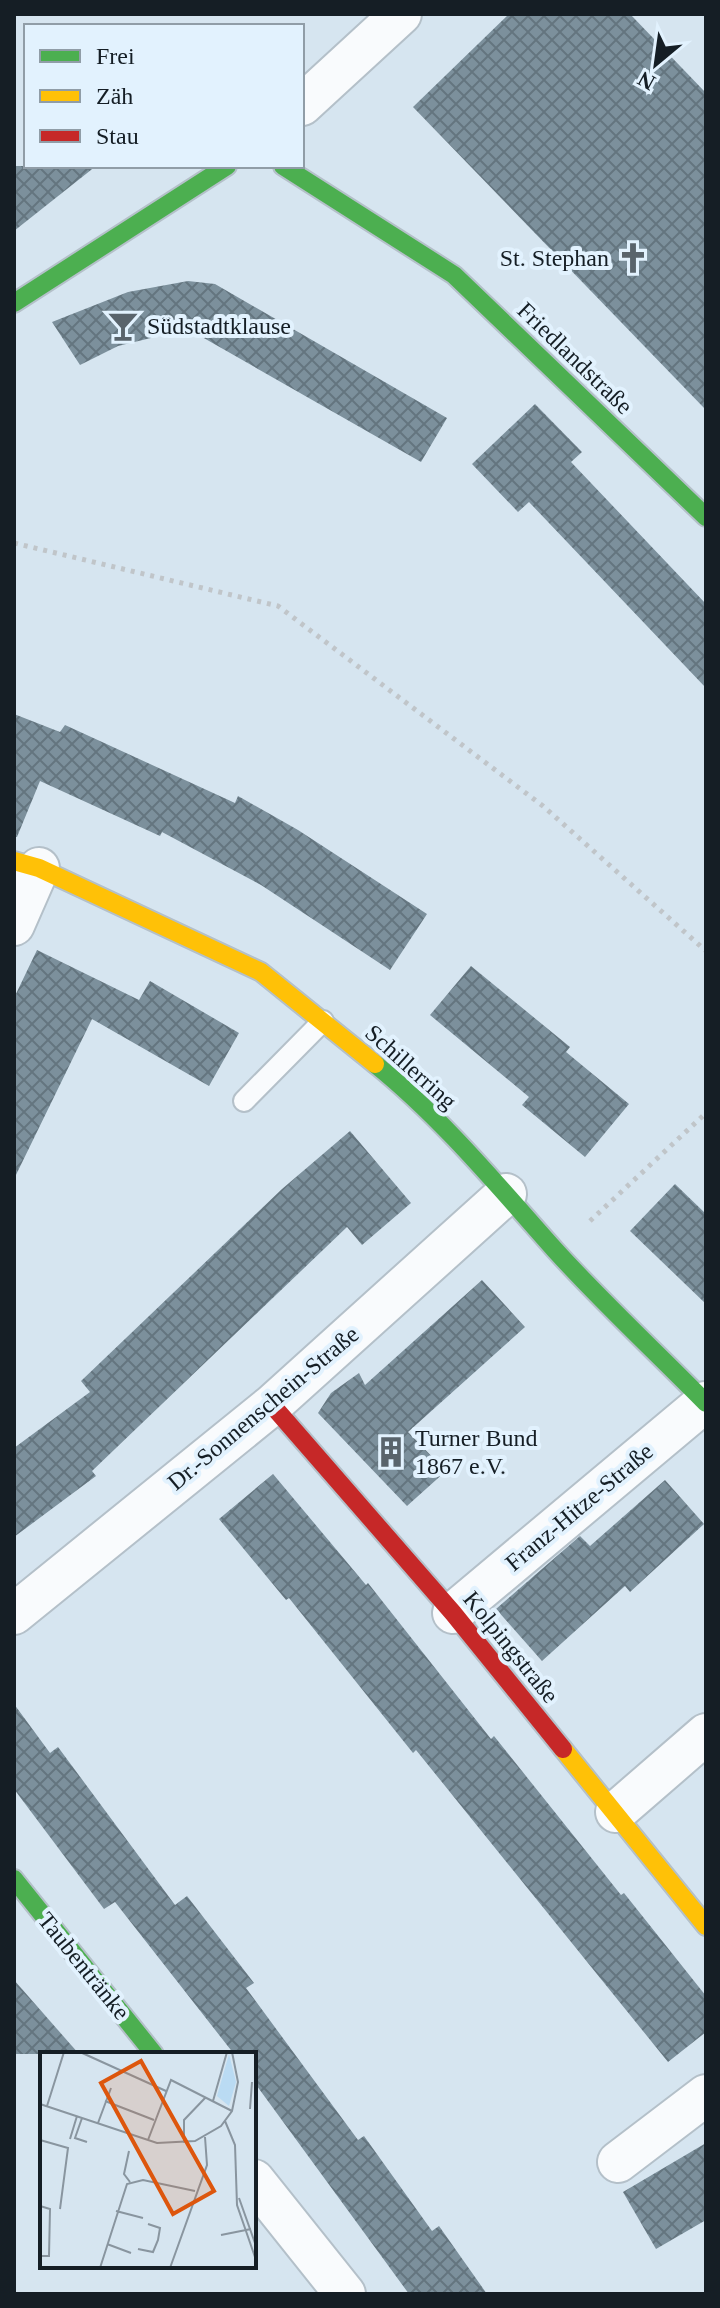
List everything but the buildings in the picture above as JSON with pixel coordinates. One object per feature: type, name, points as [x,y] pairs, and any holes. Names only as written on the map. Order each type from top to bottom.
[{"type":"street","points":[[304,103],[401,14]]},
{"type":"street","points":[[14,303],[224,168]]},
{"type":"street","name":"Friedlandstraße","points":[[286,168],[454,275],[706,517]]},
{"type":"street","points":[[14,925],[27,865]]},
{"type":"street","name":"Schillerring","points":[[27,865],[261,972],[323,1021],[399,1083],[557,1252],[705,1402]]},
{"type":"street","name":"Dr.-Sonnenschein-Straße","points":[[14,1614],[272,1405],[506,1194]]},
{"type":"street","name":"Franz-Hitze-Straße","points":[[453,1613],[705,1402]]},
{"type":"street","name":"Kolpingstraße","points":[[272,1405],[453,1613],[706,1926]]},
{"type":"street","points":[[616,1812],[706,1734]]},
{"type":"street","name":"Taubentränke","points":[[14,1879],[152,2052]]},
{"type":"street","points":[[618,2162],[706,2095]]},
{"type":"street","points":[[256,2183],[345,2294]]},
{"type":"lane","points":[[244,1101],[323,1021]]},
{"type":"path","points":[[14,543],[278,606],[543,806],[706,951]]},
{"type":"path","points":[[557,1252],[706,1113]]},
{"type":"traffic: fast","points":[[14,303],[224,168]]},
{"type":"traffic: fast","points":[[286,168],[454,275],[706,517]]},
{"type":"traffic: fast","points":[[375,1064],[446,1130],[573,1270],[706,1403]]},
{"type":"traffic: fast","points":[[14,1879],[152,2052]]},
{"type":"traffic: slow","points":[[14,861],[39,868],[261,972],[375,1064]]},
{"type":"traffic: slow","points":[[563,1749],[706,1926]]},
{"type":"traffic: jam","points":[[272,1405],[453,1613],[563,1749]]},
{"type":"place","name":"St. Stephan","points":[[633,258]]},
{"type":"place","name":"Südstadtklause","points":[[123,326]]},
{"type":"place","name":"Turner Bund 1867 e.V.","points":[[391,1452]]}]
